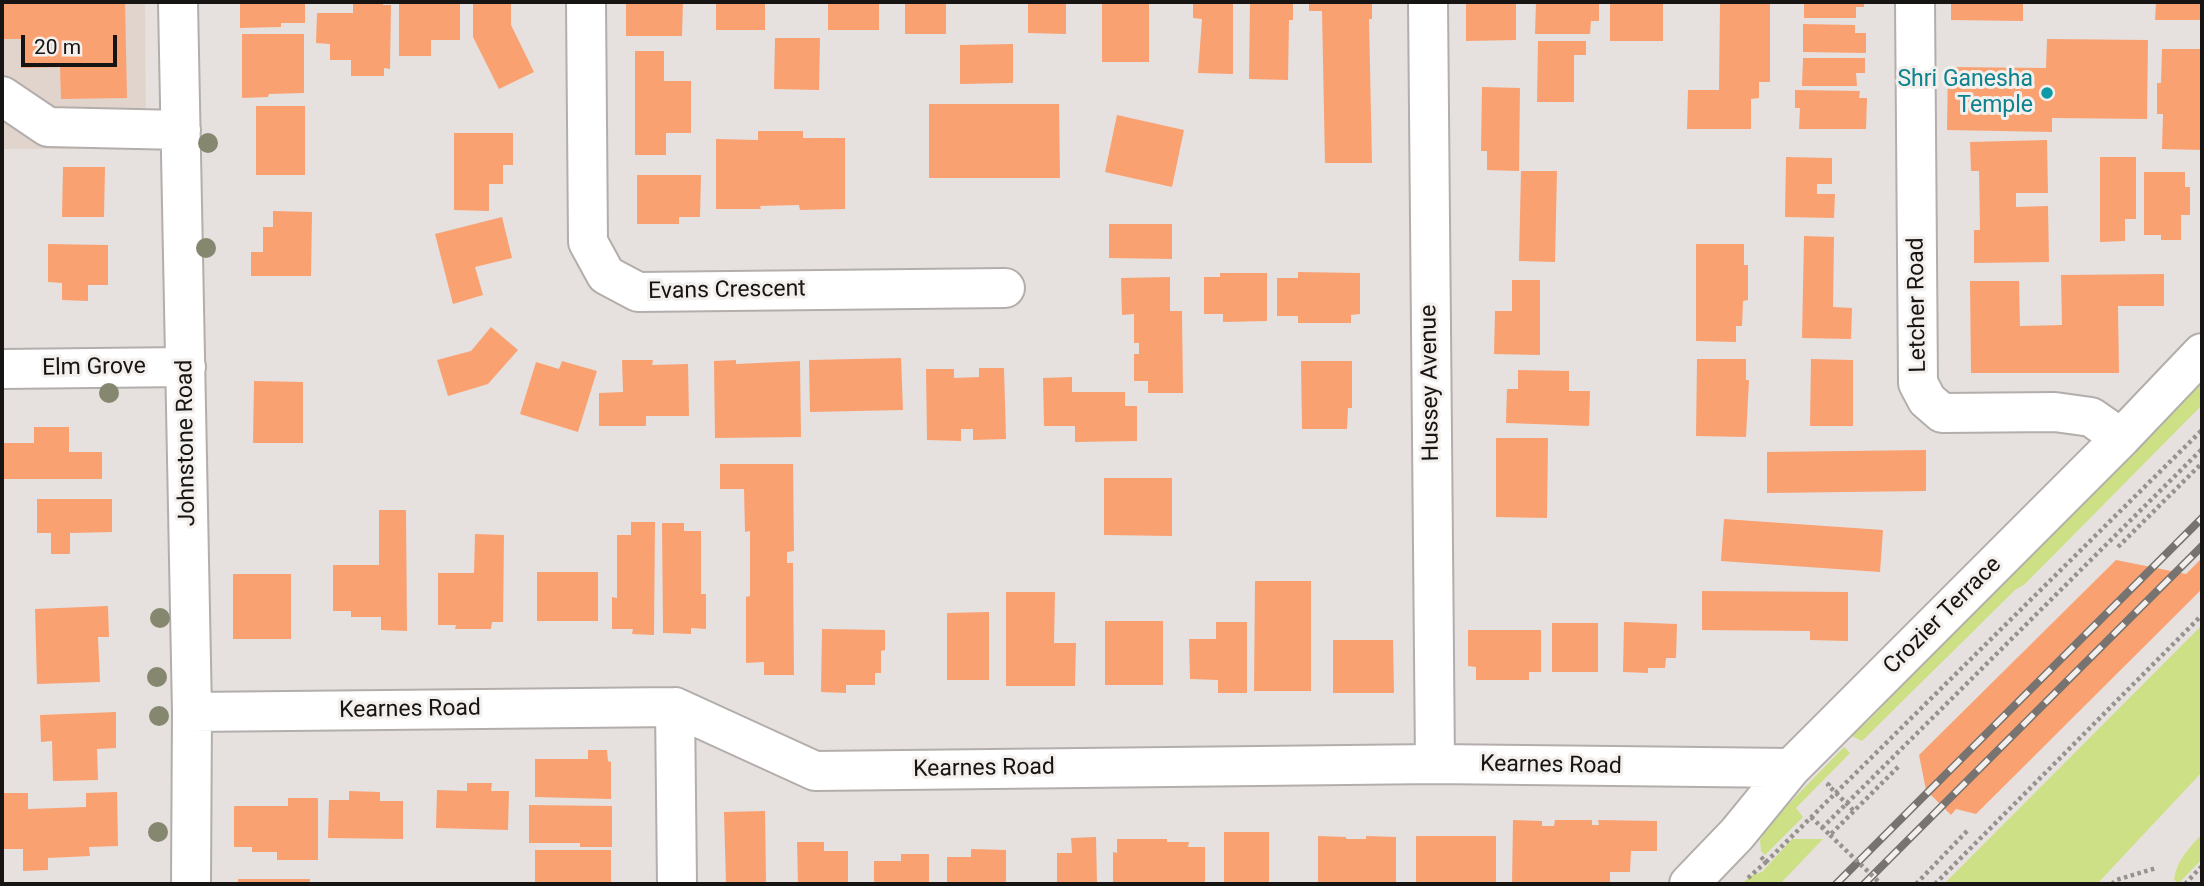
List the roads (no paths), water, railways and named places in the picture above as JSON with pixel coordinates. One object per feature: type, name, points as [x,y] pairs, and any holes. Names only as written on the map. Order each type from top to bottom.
[{"type":"street","name":"Johnstone Road","points":[[178,2],[192,712],[191,884]]},
{"type":"street","name":"Evans Crescent","points":[[586,2],[588,242],[606,275],[638,292],[1005,288]]},
{"type":"street","name":"Hussey Avenue","points":[[1428,2],[1435,764]]},
{"type":"street","name":"Letcher Road","points":[[1915,2],[1918,383],[1927,400],[1942,413],[2055,412],[2091,417],[2121,438]]},
{"type":"street","points":[[2,96],[48,127],[181,130]]},
{"type":"street","name":"Crozier Terrace","points":[[1689,884],[1737,834],[1791,768],[2121,438],[2202,353]]},
{"type":"street","name":"Elm Grove","points":[[2,369],[186,367]]},
{"type":"street","points":[[675,707],[677,884]]},
{"type":"street","name":"Kearnes Road","points":[[192,712],[675,707],[815,771],[1435,764],[1791,768]]},
{"type":"railway","points":[[1836,884],[2202,518]]},
{"type":"railway","points":[[1864,884],[2202,546]]},
{"type":"place","name":"Shri Ganesha Temple","points":[[2047,93]]}]
